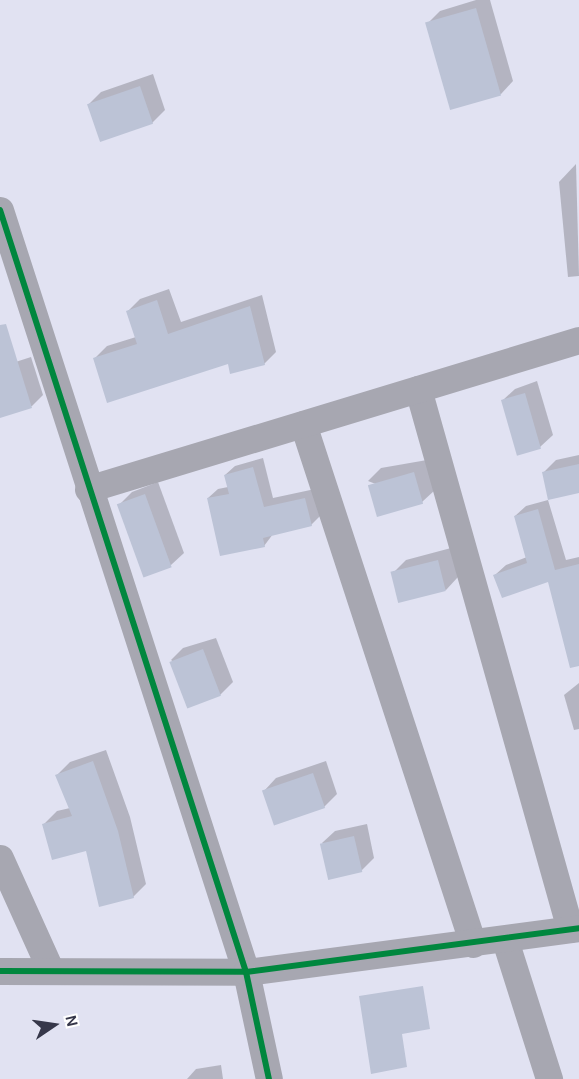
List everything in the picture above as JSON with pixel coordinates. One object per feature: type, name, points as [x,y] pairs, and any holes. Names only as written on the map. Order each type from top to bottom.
[{"type":"street","points":[[0,210],[88,489],[246,972],[269,1079]]},
{"type":"street","points":[[88,489],[579,340]]},
{"type":"street","points":[[0,971],[246,972],[575,929],[418,389]]},
{"type":"street","points":[[303,424],[472,944]]},
{"type":"street","points":[[0,858],[51,971]]},
{"type":"street","points":[[504,940],[549,1079]]},
{"type":"building","points":[[476,8],[501,95],[450,110],[425,23]]},
{"type":"building","points":[[140,86],[153,124],[100,142],[87,104]]},
{"type":"building","points":[[157,300],[168,334],[250,306],[265,365],[230,374],[228,364],[107,403],[93,358],[137,344],[126,311]]},
{"type":"building","points":[[6,324],[32,408],[0,418],[0,325]]},
{"type":"building","points":[[525,393],[541,449],[517,456],[501,400]]},
{"type":"building","points":[[579,464],[579,493],[548,500],[542,472]]},
{"type":"building","points":[[253,467],[264,507],[305,498],[312,526],[263,538],[265,547],[220,556],[207,498],[229,494],[224,475]]},
{"type":"building","points":[[414,472],[423,504],[377,517],[368,485]]},
{"type":"building","points":[[145,494],[172,567],[143,578],[117,504]]},
{"type":"building","points":[[538,509],[555,570],[579,564],[579,666],[570,668],[548,582],[502,598],[493,575],[527,563],[514,516]]},
{"type":"building","points":[[438,560],[446,591],[398,603],[390,572]]},
{"type":"building","points":[[203,649],[221,696],[187,709],[169,662]]},
{"type":"building","points":[[93,761],[118,831],[134,898],[99,907],[86,851],[52,860],[42,824],[72,816],[55,775]]},
{"type":"building","points":[[313,773],[325,808],[274,826],[262,791]]},
{"type":"building","points":[[354,836],[362,872],[328,880],[320,844]]},
{"type":"building","points":[[423,986],[430,1029],[402,1034],[407,1067],[371,1074],[359,996]]},
{"type":"cycle path","points":[[0,210],[246,972],[269,1079]]},
{"type":"cycle path","points":[[0,971],[246,972],[579,928]]}]
